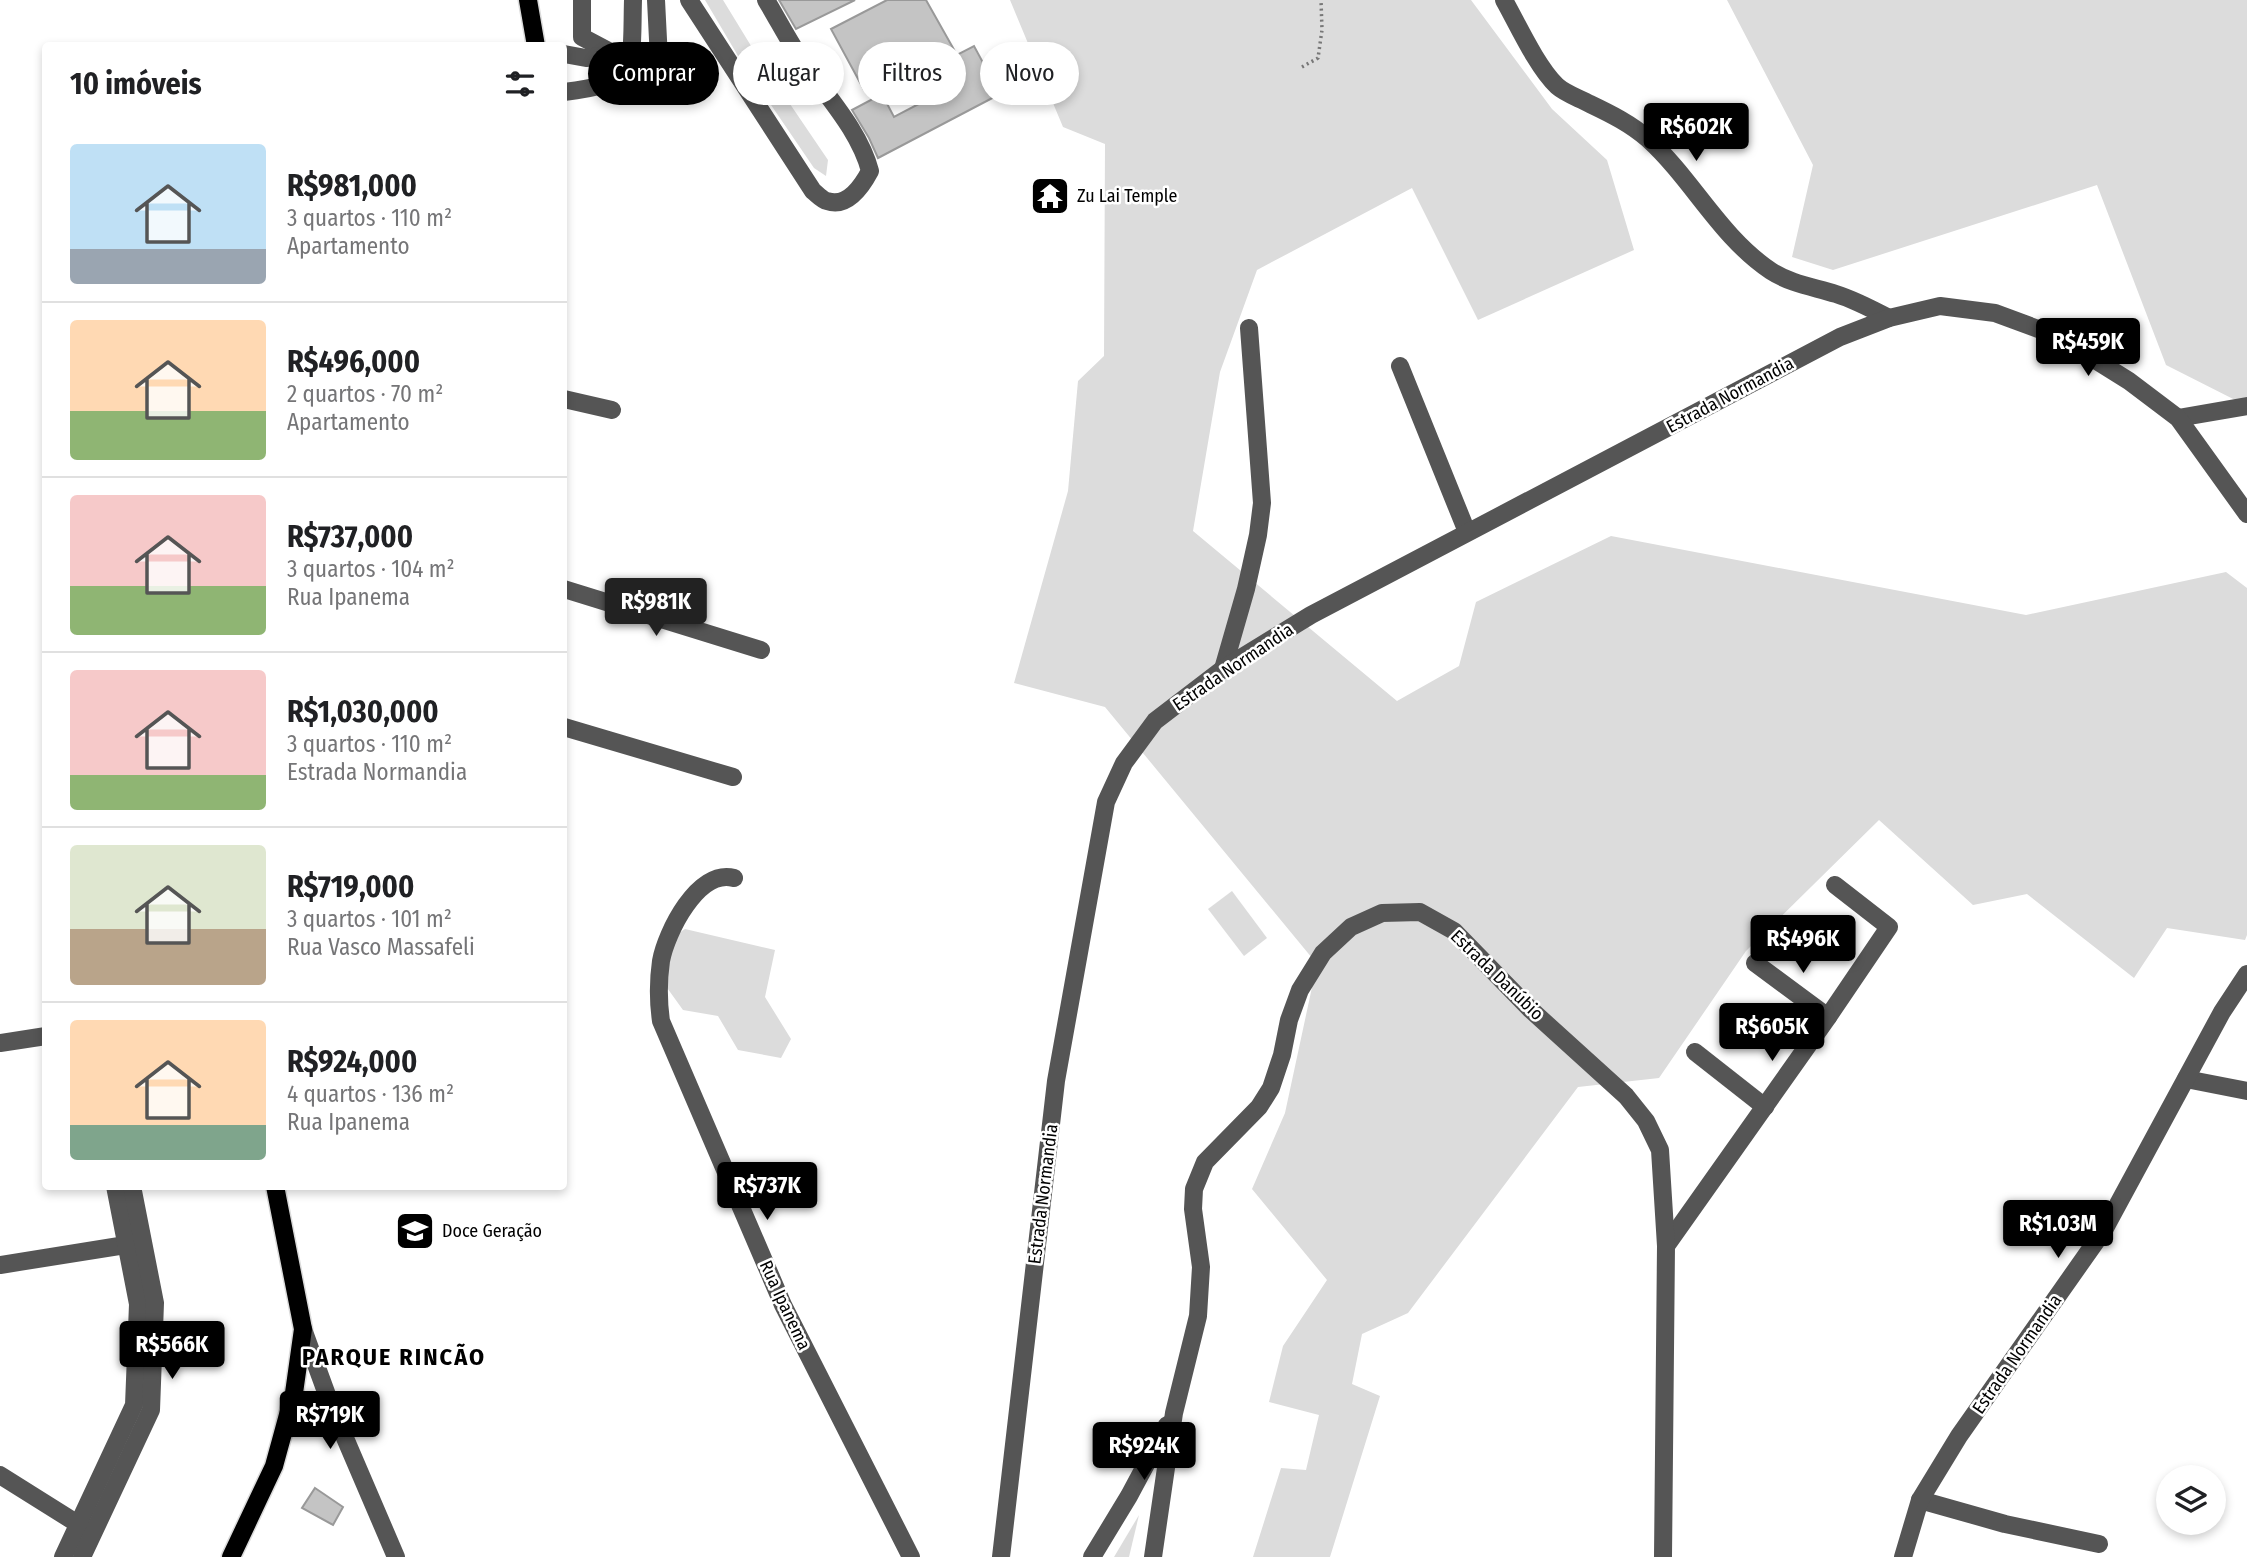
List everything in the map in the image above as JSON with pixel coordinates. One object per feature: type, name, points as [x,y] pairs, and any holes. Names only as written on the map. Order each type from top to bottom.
[{"type":"main road","points":[[528,0],[535,42]]},
{"type":"main road","points":[[232,1557],[274,1466],[294,1393],[303,1329],[276,1190]]},
{"type":"street","points":[[582,0],[582,37],[595,42]]},
{"type":"street","points":[[626,42],[633,0]]},
{"type":"street","points":[[656,0],[658,42]]},
{"type":"street","points":[[689,0],[813,191],[827,201],[850,197],[864,183],[870,171],[867,158],[830,95],[808,69],[766,0]]},
{"type":"street","points":[[1504,0],[1558,87],[1620,118],[1647,138],[1669,160],[1710,214],[1772,272],[1798,284],[1837,294],[1868,306],[1889,318]]},
{"type":"street","points":[[567,55],[588,58]]},
{"type":"street","points":[[567,92],[588,88]]},
{"type":"street","name":"Estrada Normandia","points":[[1001,1557],[1056,1080],[1106,802],[1124,763],[1155,721],[1223,669],[1311,615],[1467,532],[1840,337],[1889,318],[1940,306],[1995,313],[2057,336],[2129,381],[2178,418],[2247,514]]},
{"type":"street","points":[[1223,669],[1246,589],[1262,503],[1249,328]]},
{"type":"street","points":[[1401,366],[1467,532]]},
{"type":"street","points":[[567,400],[612,410]]},
{"type":"street","points":[[2178,418],[2247,406]]},
{"type":"street","points":[[567,590],[761,650]]},
{"type":"street","points":[[567,728],[733,777]]},
{"type":"street","name":"Rua Ipanema","points":[[734,878],[727,876],[704,885],[689,901],[668,935],[657,993],[661,1021],[783,1305],[911,1557]]},
{"type":"street","points":[[1666,1246],[1889,927],[1835,885]]},
{"type":"street","name":"Estrada Danúbio","points":[[1153,1557],[1174,1413],[1198,1316],[1201,1267],[1193,1209],[1194,1189],[1205,1161],[1259,1107],[1270,1088],[1283,1055],[1289,1020],[1300,990],[1316,962],[1350,927],[1382,913],[1420,912],[1454,931],[1530,1009],[1626,1096],[1646,1121],[1660,1150],[1666,1246],[1663,1557]]},
{"type":"street","points":[[1755,964],[1828,1017]]},
{"type":"street","name":"Estrada Normandia","points":[[1903,1557],[1920,1500],[1959,1436],[2104,1230],[2222,1012],[2247,974]]},
{"type":"street","points":[[0,1043],[42,1037]]},
{"type":"street","points":[[1695,1052],[1765,1107]]},
{"type":"street","points":[[2186,1079],[2247,1091]]},
{"type":"street","points":[[116,1190],[135,1243]]},
{"type":"street","points":[[82,1557],[85,1529],[134,1405],[138,1304],[132,1190]]},
{"type":"street","points":[[0,1265],[135,1243]]},
{"type":"street","points":[[303,1329],[330,1403],[397,1557]]},
{"type":"street","points":[[1092,1557],[1174,1413]]},
{"type":"street","points":[[0,1475],[85,1529]]},
{"type":"street","points":[[1920,1500],[2005,1524],[2099,1544]]},
{"type":"street","points":[[63,1557],[85,1529]]},
{"type":"path","points":[[1302,67],[1318,58],[1322,30],[1321,0]]},
{"type":"shaded area","points":[[705,0],[723,0],[749,42],[733,42],[733,47]]},
{"type":"shaded area","points":[[1010,0],[1471,0],[1552,109],[1607,160],[1634,250],[1478,320],[1412,188],[1257,270],[1220,372],[1193,531],[1397,701],[1459,666],[1476,602],[1611,536],[2026,615],[2226,572],[2247,588],[2245,940],[2167,928],[2134,978],[2027,894],[1973,905],[1879,820],[1746,951],[1659,1078],[1578,1087],[1408,1313],[1362,1334],[1352,1384],[1380,1396],[1330,1557],[1253,1557],[1281,1468],[1306,1470],[1319,1415],[1269,1402],[1283,1346],[1327,1280],[1252,1189],[1285,1113],[1317,964],[1105,707],[1014,683],[1068,491],[1078,381],[1104,356],[1105,144],[1063,127],[1054,105],[1079,105],[1079,42],[1028,42]]},
{"type":"shaded area","points":[[1727,0],[2247,0],[2247,406],[2166,365],[2097,185],[1833,270],[1792,257],[1813,165]]},
{"type":"shaded area","points":[[771,105],[791,105],[828,160],[826,176],[814,168]]},
{"type":"shaded area","points":[[1232,891],[1267,938],[1244,956],[1208,909]]},
{"type":"shaded area","points":[[685,929],[775,950],[765,997],[791,1039],[781,1058],[738,1050],[718,1016],[683,1010],[665,985],[665,942]]},
{"type":"shaded area","points":[[1139,1515],[1129,1557],[1114,1557]]},
{"type":"building","points":[[779,0],[855,0],[796,29]]},
{"type":"building","points":[[887,0],[926,0],[950,42],[858,42],[858,79],[844,53],[844,42],[838,42],[831,29]]},
{"type":"building","points":[[974,46],[980,57],[980,104],[878,158],[852,110],[861,105],[888,105],[894,117],[917,105],[966,105],[966,50]]},
{"type":"building","points":[[315,1488],[343,1507],[333,1525],[302,1508]]},
{"type":"place","name":"Zu Lai Temple","points":[[1050,196]]},
{"type":"place","name":"Doce Geração","points":[[415,1231]]},
{"type":"district","name":"PARQUE RINCÃO","points":[[394,1357]]}]
